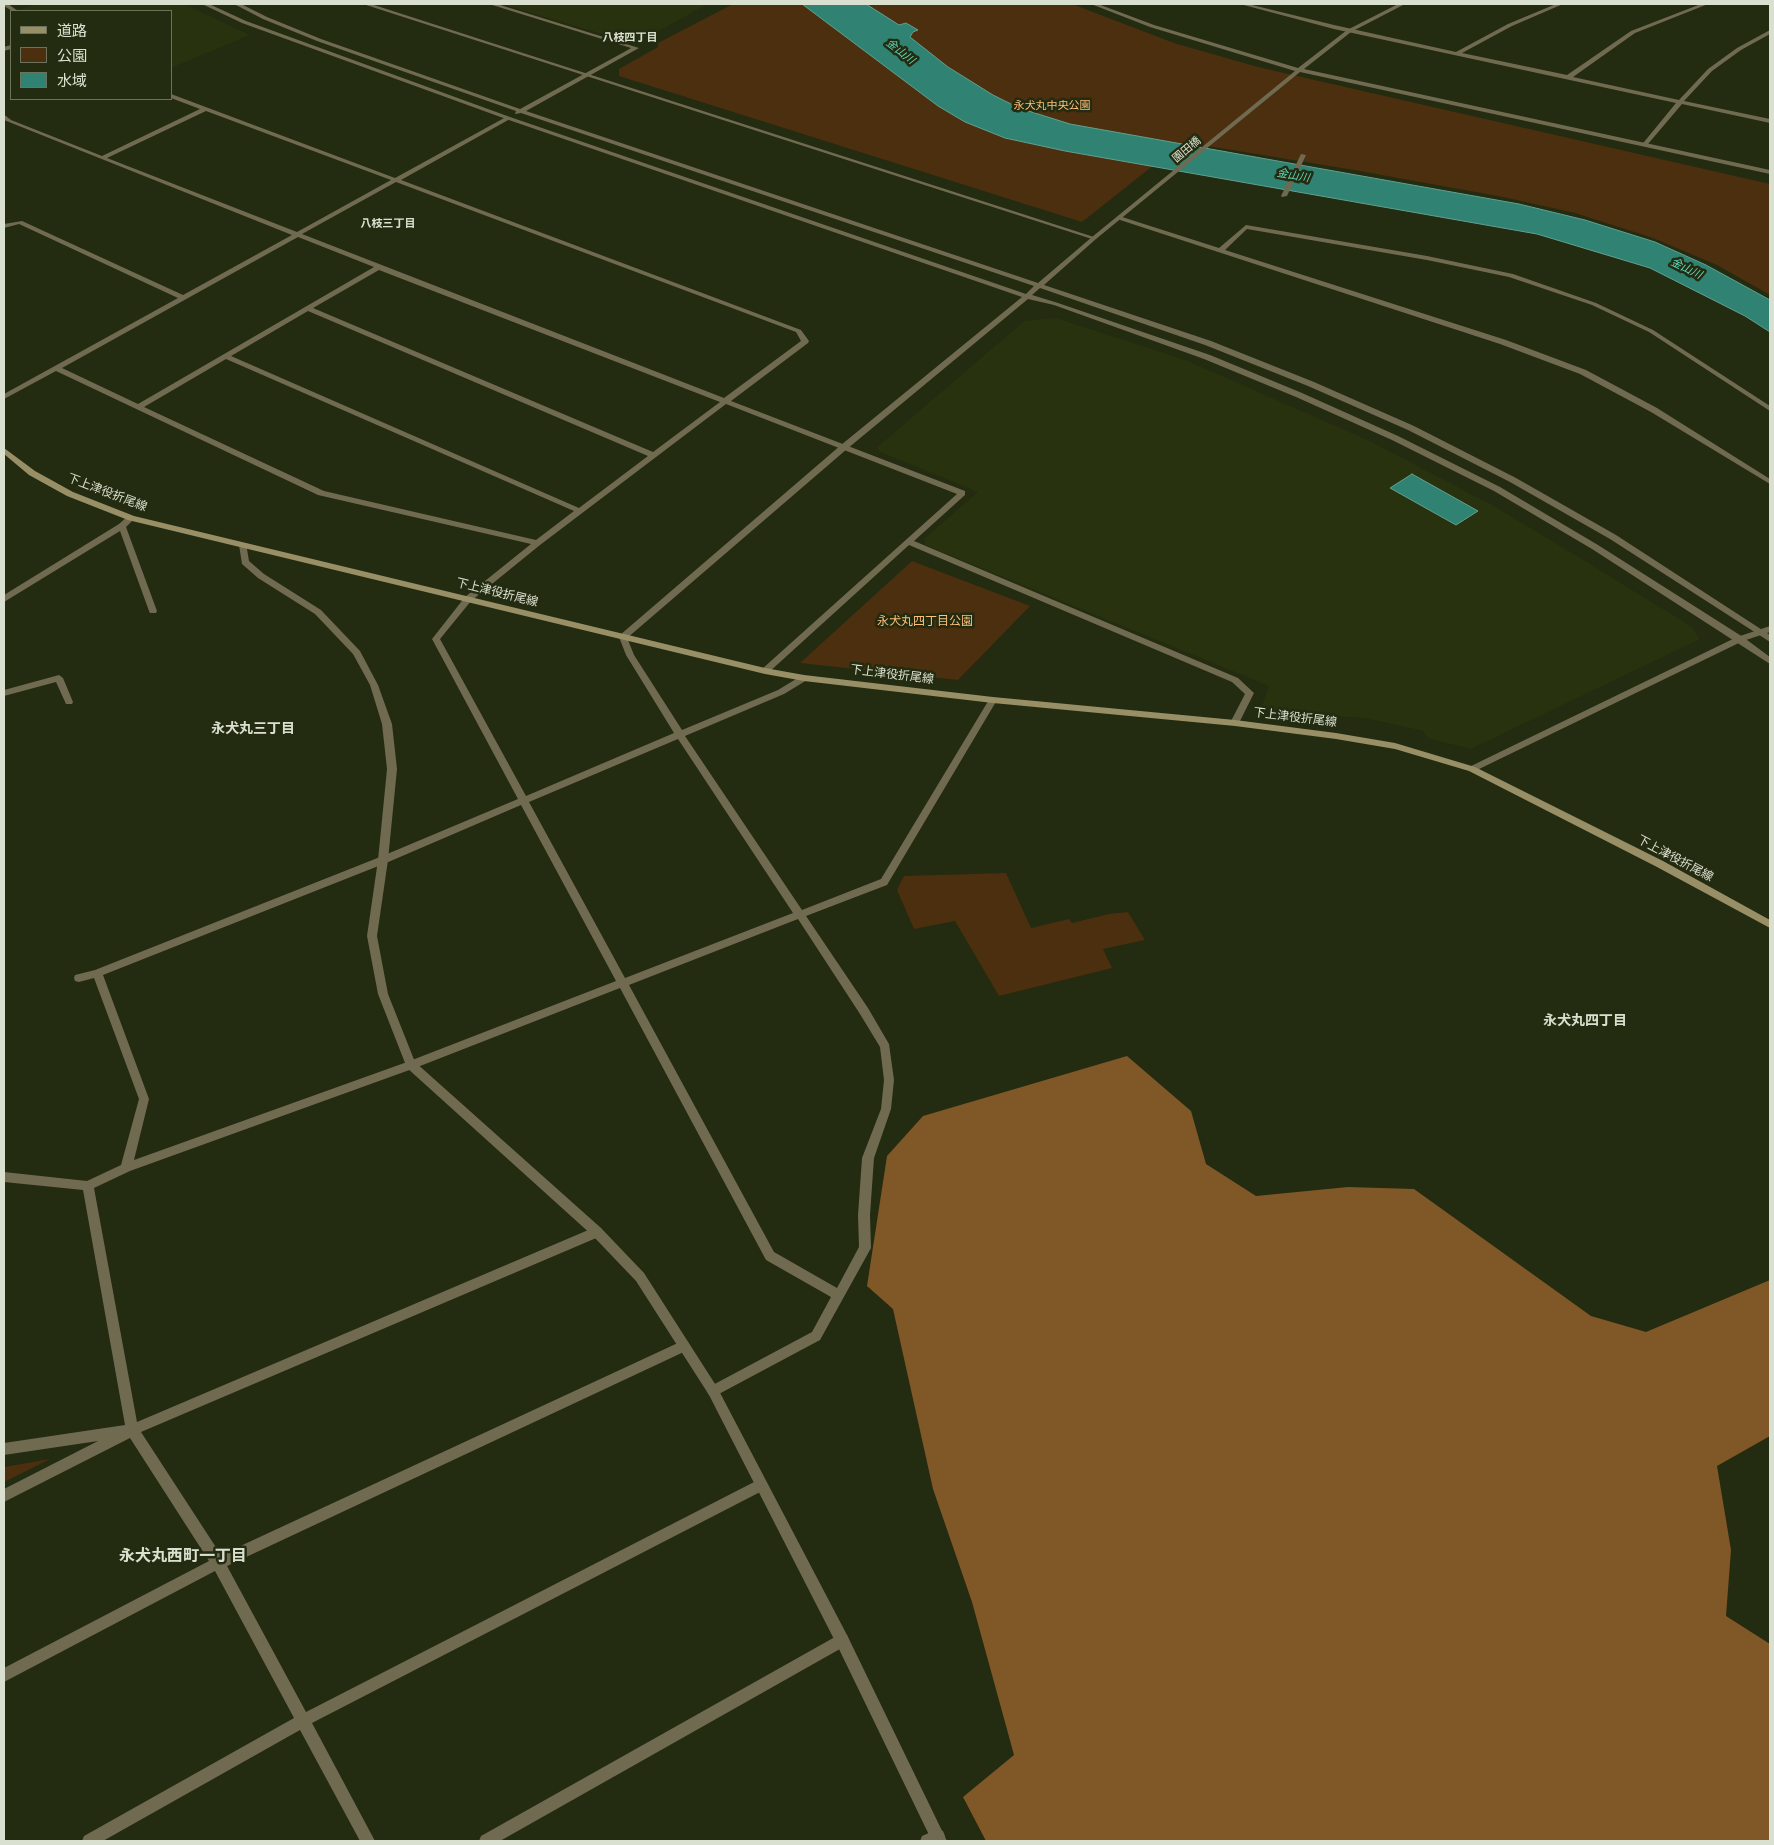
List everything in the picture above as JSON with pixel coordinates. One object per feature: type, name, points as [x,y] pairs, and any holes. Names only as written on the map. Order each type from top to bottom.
[{"type":"main road","name":"下上津役折尾線","points":[[4,450],[32,473],[70,494],[131,518],[765,671],[804,678],[993,700],[1336,736],[1395,746],[1472,769],[1660,864],[1770,924]]},
{"type":"street","points":[[205,4],[244,22],[508,118],[1026,296],[1056,304],[1207,358],[1299,395],[1396,438],[1505,494],[1595,547],[1740,639],[1770,661]]},
{"type":"street","points":[[237,4],[319,40],[521,111],[1208,343],[1311,384],[1411,428],[1513,480],[1614,537],[1770,639]]},
{"type":"street","points":[[366,4],[1094,238]]},
{"type":"street","points":[[4,398],[636,48],[492,4]]},
{"type":"street","points":[[1094,4],[1152,26],[1299,70],[1646,143],[1770,172]]},
{"type":"street","points":[[1243,4],[1349,31],[1770,121]]},
{"type":"street","name":"園田橋","points":[[623,637],[844,446],[1299,70],[1349,31],[1402,4]]},
{"type":"street","points":[[1456,54],[1510,25],[1560,4]]},
{"type":"street","points":[[1567,78],[1633,32],[1706,4]]},
{"type":"street","points":[[1646,143],[1710,70],[1724,59],[1770,32]]},
{"type":"street","points":[[172,96],[799,331],[805,341],[537,543],[468,599],[436,639],[770,1256],[839,1295]]},
{"type":"street","points":[[104,157],[205,109]]},
{"type":"street","points":[[5,120],[104,157],[379,267],[962,492],[765,671]]},
{"type":"street","points":[[1284,196],[1303,155]]},
{"type":"street","points":[[1120,218],[1503,342],[1584,372],[1654,410],[1770,482]]},
{"type":"street","points":[[4,226],[20,222],[184,298]]},
{"type":"street","points":[[1221,250],[1246,227],[1427,258],[1511,275],[1594,304],[1651,331],[1770,409]]},
{"type":"street","points":[[138,407],[379,267]]},
{"type":"street","points":[[307,308],[652,455]]},
{"type":"street","points":[[226,356],[580,512]]},
{"type":"street","points":[[56,368],[321,493],[537,543]]},
{"type":"street","points":[[4,599],[122,526],[131,518]]},
{"type":"street","points":[[122,526],[153,611]]},
{"type":"street","points":[[909,542],[1235,680],[1250,693],[1235,724]]},
{"type":"street","points":[[243,545],[245,562],[261,576],[318,612],[357,653],[374,686],[387,724],[392,769],[383,860],[372,936],[383,994],[411,1065],[597,1232],[640,1277],[713,1392],[842,1640],[935,1840]]},
{"type":"street","points":[[1472,769],[1740,639],[1770,629]]},
{"type":"street","points":[[623,637],[630,655],[680,735],[798,915],[864,1011],[884,1047],[889,1080],[886,1108],[868,1158],[864,1215],[865,1248],[816,1336],[713,1392]]},
{"type":"street","points":[[4,693],[59,678],[69,702]]},
{"type":"street","points":[[79,978],[97,973],[383,860],[781,692],[804,678]]},
{"type":"street","points":[[4,1177],[88,1186],[126,1168],[411,1065],[884,882],[993,700]]},
{"type":"street","points":[[97,973],[144,1100],[126,1168]]},
{"type":"street","points":[[88,1186],[132,1430],[218,1563],[368,1841]]},
{"type":"street","points":[[4,1496],[132,1430],[597,1232]]},
{"type":"street","points":[[4,1675],[218,1563],[684,1346]]},
{"type":"street","points":[[4,1449],[132,1430]]},
{"type":"street","points":[[89,1841],[302,1721],[761,1485]]},
{"type":"street","points":[[486,1841],[842,1640]]},
{"type":"shaded area","points":[[36,4],[184,4],[250,35],[172,68],[172,10],[21,9]]},
{"type":"shaded area","points":[[502,4],[708,4],[635,44]]},
{"type":"shaded area","points":[[1056,318],[1188,361],[1372,442],[1492,505],[1692,627],[1700,639],[1471,749],[1427,738],[1423,731],[1365,718],[1260,711],[1269,686],[925,545],[925,538],[978,492],[880,452],[877,447],[1024,321]]},
{"type":"shaded area","points":[[1127,1056],[1191,1111],[1206,1164],[1256,1196],[1348,1187],[1414,1189],[1591,1316],[1646,1332],[1770,1280],[1770,1436],[1717,1466],[1731,1550],[1726,1616],[1770,1644],[1770,1841],[986,1841],[963,1797],[1014,1755],[972,1602],[933,1489],[893,1309],[867,1286],[887,1156],[923,1116]]},
{"type":"green space","name":"永犬丸中央公園","points":[[733,4],[1072,4],[1174,43],[1258,67],[1770,184],[1770,295],[1717,265],[1653,238],[1575,213],[1503,197],[1354,170],[1183,142],[1082,222],[619,76],[619,69],[658,47],[658,43]]},
{"type":"green space","name":"永犬丸四丁目公園","points":[[912,561],[1030,606],[958,680],[800,663]]},
{"type":"green space","points":[[1006,873],[1031,928],[1069,919],[1072,923],[1109,914],[1128,912],[1145,940],[1103,949],[1112,968],[999,996],[955,921],[914,929],[897,890],[904,876]]},
{"type":"green space","points":[[50,1459],[4,1482],[4,1467]]},
{"type":"water","name":"金山川","points":[[802,4],[866,4],[899,25],[906,23],[918,30],[913,32],[910,37],[948,67],[993,95],[1019,108],[1070,124],[1519,204],[1585,220],[1655,242],[1706,265],[1770,300],[1770,332],[1745,316],[1650,268],[1537,234],[1065,151],[1005,138],[965,122],[938,106]]},
{"type":"water","points":[[1412,474],[1478,511],[1456,525],[1390,488]]},
{"type":"district","name":"八枝四丁目","points":[[630,38]]},
{"type":"district","name":"八枝三丁目","points":[[388,224]]},
{"type":"district","name":"永犬丸三丁目","points":[[253,729]]},
{"type":"district","name":"永犬丸四丁目","points":[[1585,1021]]},
{"type":"district","name":"永犬丸西町一丁目","points":[[183,1557]]}]
